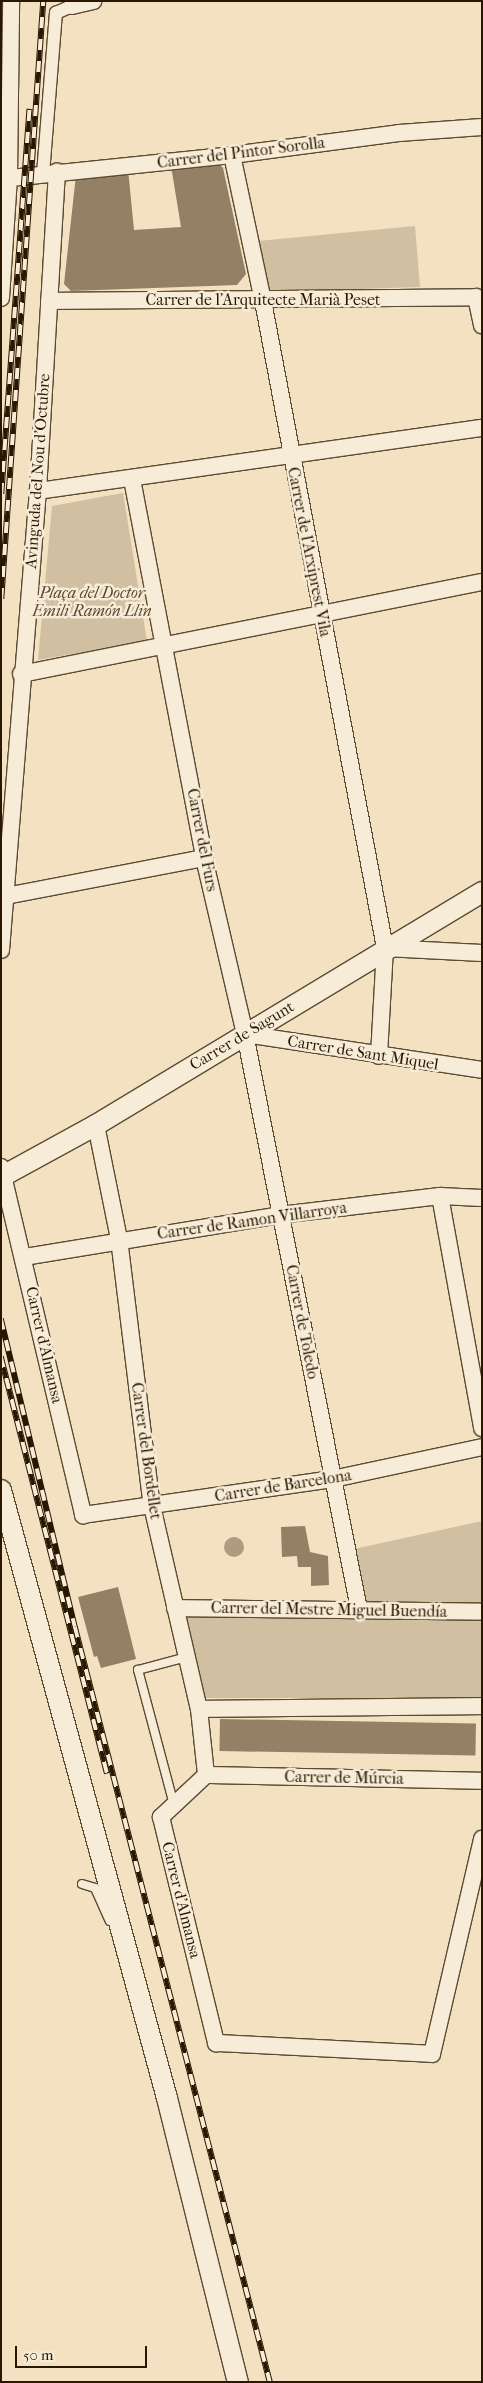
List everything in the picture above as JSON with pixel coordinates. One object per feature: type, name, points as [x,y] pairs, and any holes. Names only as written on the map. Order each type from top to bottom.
[{"type":"street","points":[[1,298],[5,178],[6,19],[11,1]]},
{"type":"street","points":[[72,4],[93,1]]},
{"type":"street","name":"Avinguda del Nou d'Octubre","points":[[1,950],[38,490],[49,300],[50,173],[56,13],[72,4]]},
{"type":"street","name":"Carrer del Pintor Sorolla","points":[[5,178],[232,155],[399,133],[482,127]]},
{"type":"street","name":"Carrer de l'Arxiprest Vila","points":[[232,155],[263,301],[290,455],[385,948],[380,1056]]},
{"type":"street","name":"Carrer de l'Arquitecte Marià Peset","points":[[49,300],[263,301],[476,297],[482,325]]},
{"type":"street","points":[[38,490],[482,428]]},
{"type":"street","points":[[132,478],[165,645]]},
{"type":"street","points":[[22,674],[321,616],[482,582]]},
{"type":"street","name":"Carrer del Furs","points":[[165,645],[204,858],[245,1034]]},
{"type":"street","points":[[6,896],[204,858]]},
{"type":"street","name":"Carrer de Sagunt","points":[[2,1173],[96,1124],[385,948],[482,892]]},
{"type":"street","points":[[385,948],[482,953]]},
{"type":"street","name":"Carrer de Sant Miquel","points":[[245,1034],[482,1070]]},
{"type":"street","name":"Carrer de Toledo","points":[[245,1034],[359,1609]]},
{"type":"street","name":"Carrer del Bordellet","points":[[96,1124],[119,1239],[152,1506],[199,1710],[206,1775]]},
{"type":"street","name":"Carrer d'Almansa","points":[[2,1173],[24,1257],[82,1515]]},
{"type":"street","points":[[440,1196],[482,1428]]},
{"type":"street","name":"Carrer de Ramon Villarroya","points":[[24,1257],[119,1239],[280,1215],[440,1196],[482,1198]]},
{"type":"street","name":"Carrer de Barcelona","points":[[82,1515],[333,1479],[482,1447]]},
{"type":"street","points":[[1,1490],[130,1967],[238,2382]]},
{"type":"street","name":"Carrer del Mestre Miguel Buendía","points":[[175,1608],[482,1612]]},
{"type":"street","points":[[199,1710],[482,1706]]},
{"type":"street","name":"Carrer d'Almansa","points":[[206,1775],[161,1817],[216,2043],[432,2054],[482,1838]]},
{"type":"street","name":"Carrer de Múrcia","points":[[206,1775],[482,1781]]},
{"type":"lane","points":[[174,1805],[138,1670],[186,1657]]},
{"type":"lane","points":[[82,1884],[95,1888],[130,1967]]},
{"type":"green space","points":[[415,226],[420,287],[268,292],[258,241]]},
{"type":"green space","name":"Plaça del Doctor Emili Ramón Llin","points":[[123,493],[147,641],[38,660],[52,506]]},
{"type":"green space","points":[[482,1521],[482,1608],[364,1606],[354,1549]]},
{"type":"green space","points":[[186,1615],[482,1615],[482,1698],[186,1698]]},
{"type":"shaded area","points":[[234,1537],[241,1540],[244,1547],[241,1554],[234,1557],[227,1554],[224,1547],[227,1540]]},
{"type":"building","points":[[215,160],[223,168],[246,274],[237,285],[71,291],[64,284],[76,175],[128,169],[134,230],[181,227],[171,166]]},
{"type":"building","points":[[305,1526],[310,1552],[328,1556],[329,1585],[311,1586],[311,1567],[298,1567],[297,1556],[282,1557],[281,1527]]},
{"type":"building","points":[[118,1587],[136,1659],[101,1668],[97,1656],[94,1657],[78,1597]]},
{"type":"building","points":[[220,1719],[476,1723],[475,1755],[219,1751]]},
{"type":"railway","points":[[1,599],[43,1]]},
{"type":"railway","points":[[1,494],[29,109]]},
{"type":"railway","points":[[1,1319],[75,1627],[270,2382]]},
{"type":"railway","points":[[1,1357],[107,1774]]}]
